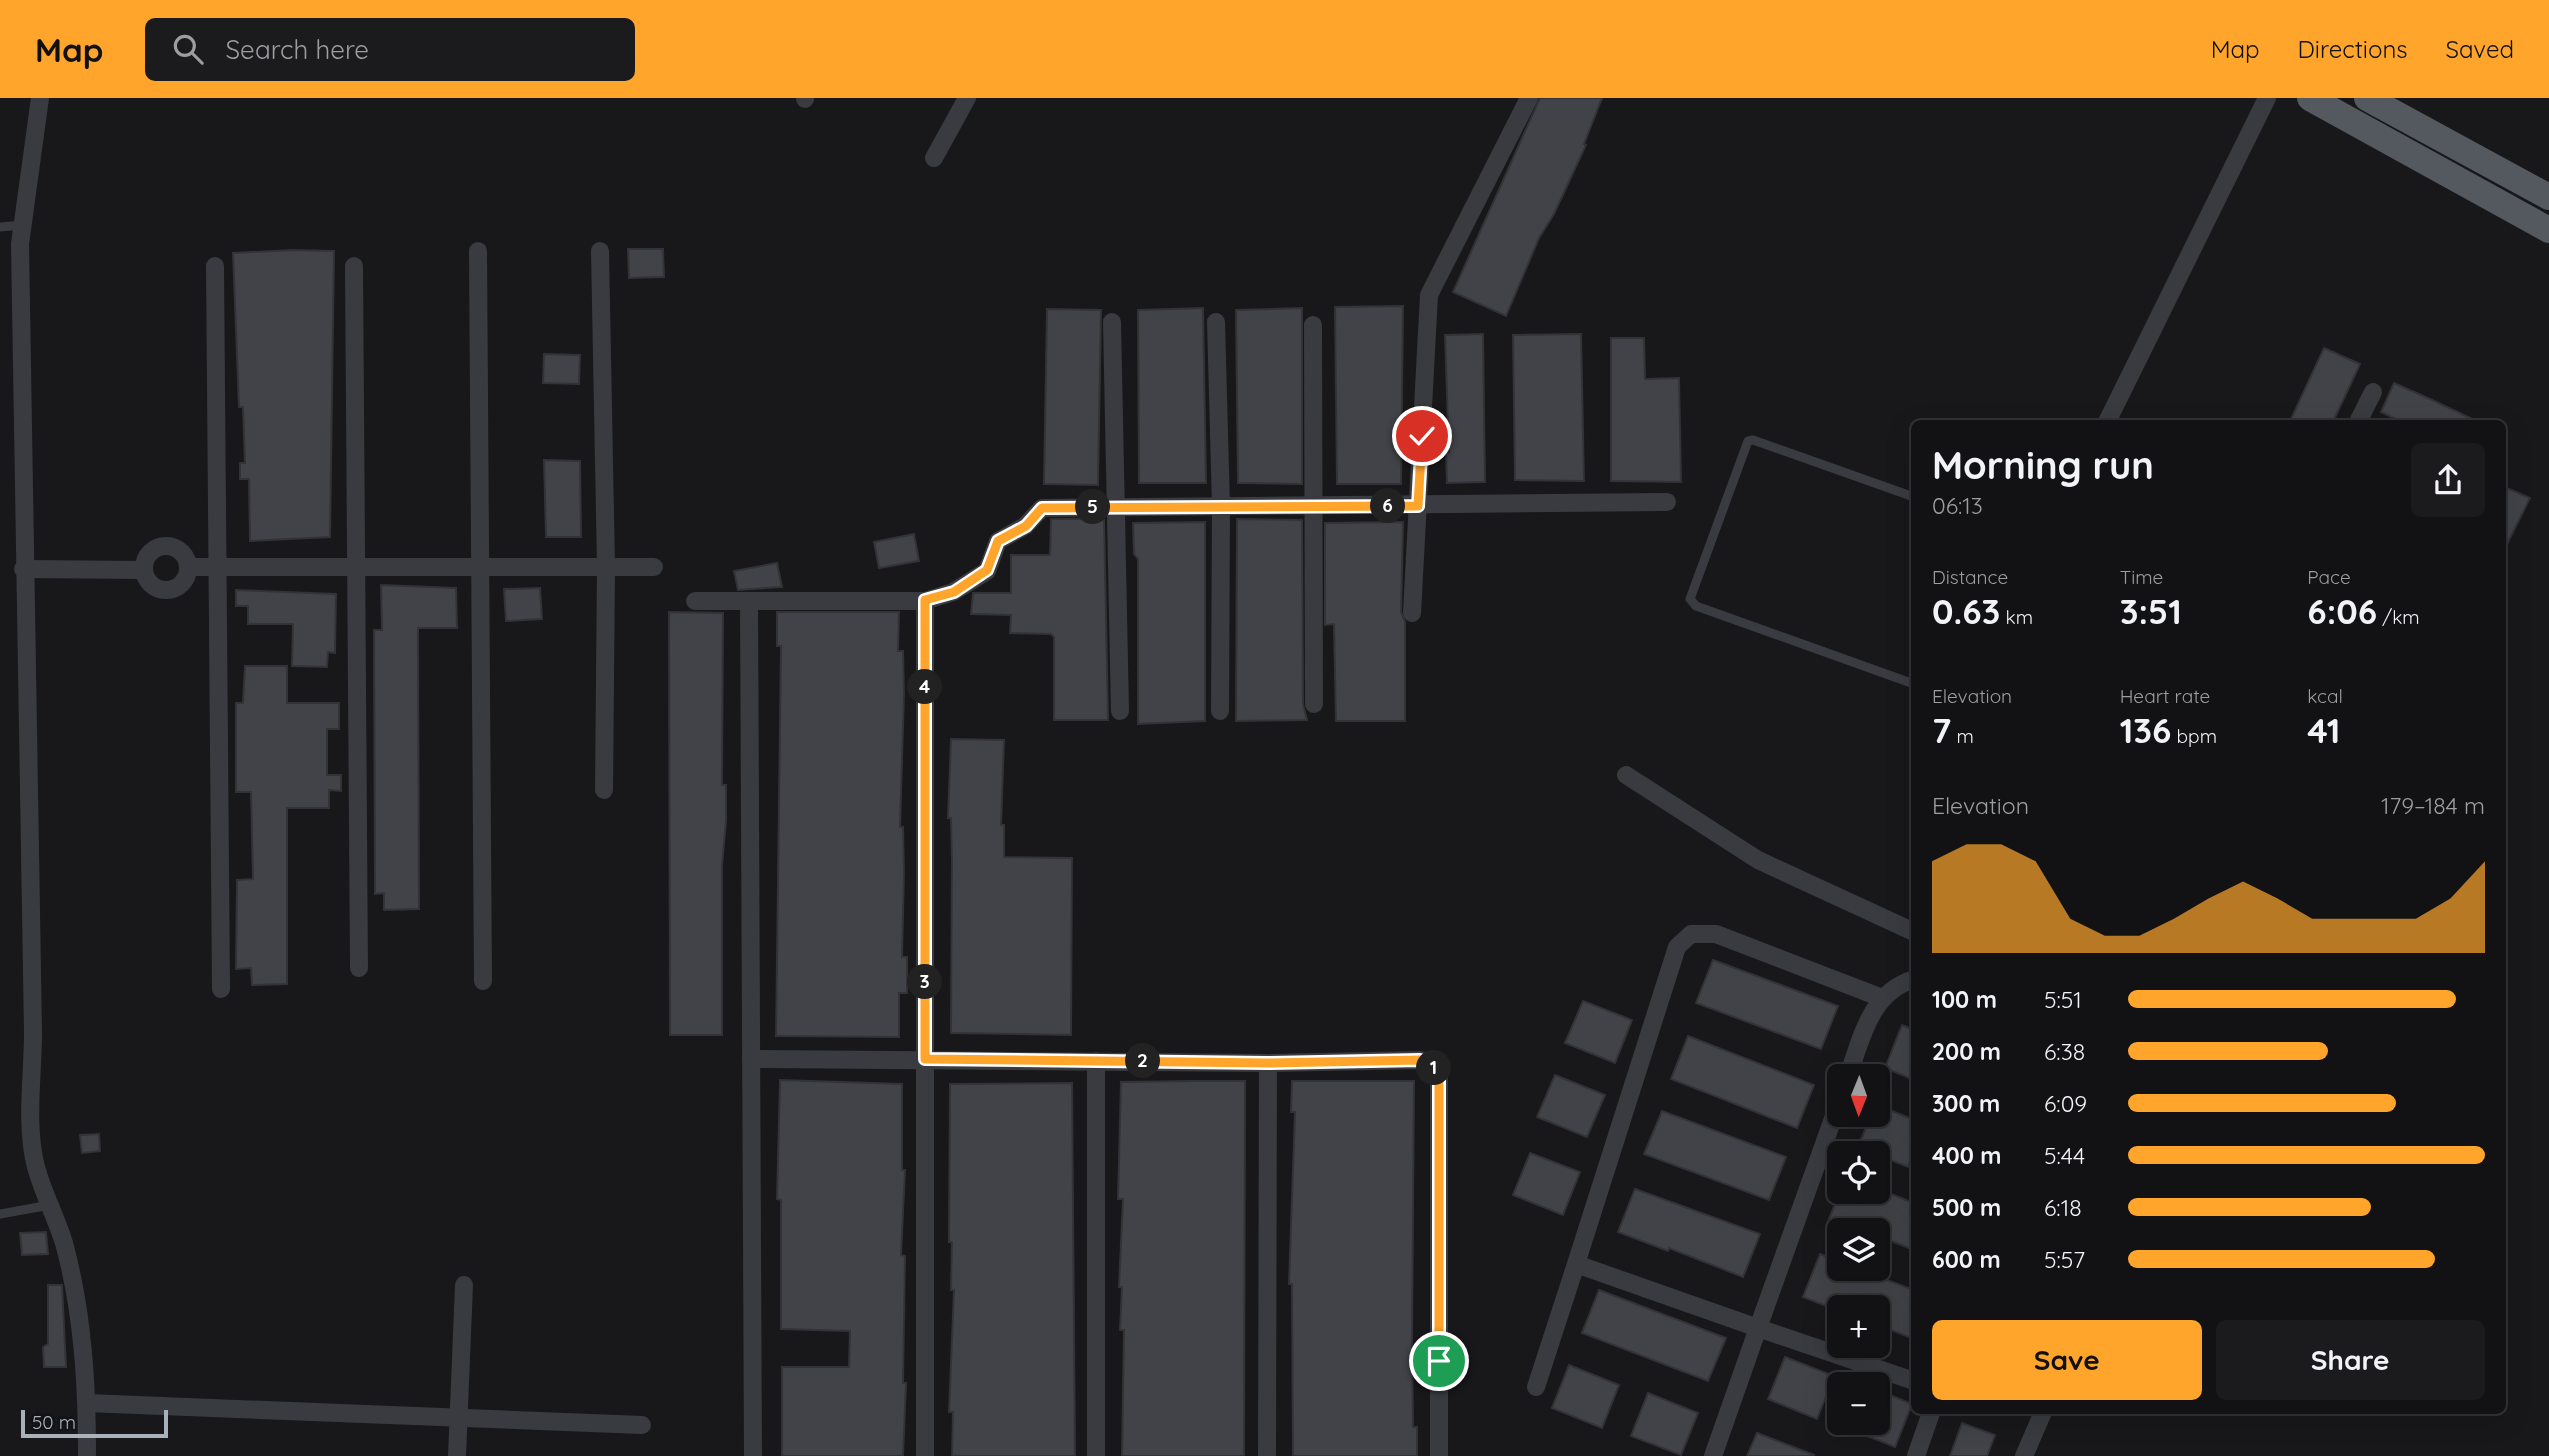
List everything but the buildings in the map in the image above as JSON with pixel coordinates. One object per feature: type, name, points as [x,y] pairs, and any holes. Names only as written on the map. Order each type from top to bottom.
[{"type":"main road","points":[[2310,98],[2549,230]]},
{"type":"main road","points":[[2367,98],[2549,197]]},
{"type":"street","points":[[40,98],[20,244],[23,569],[33,1033],[32,1139],[36,1167],[63,1241],[78,1301],[87,1403],[87,1456]]},
{"type":"street","points":[[934,158],[967,98]]},
{"type":"street","points":[[1412,613],[1429,295],[1529,98]]},
{"type":"street","points":[[2108,420],[2267,98]]},
{"type":"street","points":[[478,251],[483,981]]},
{"type":"street","points":[[600,251],[606,566],[604,790]]},
{"type":"street","points":[[215,266],[221,989]]},
{"type":"street","points":[[354,266],[354,566],[359,968]]},
{"type":"street","points":[[1112,322],[1120,711]]},
{"type":"street","points":[[1216,322],[1220,506],[1220,711]]},
{"type":"street","points":[[1313,325],[1314,705]]},
{"type":"street","points":[[2359,420],[2373,392]]},
{"type":"street","points":[[695,601],[925,600],[954,592],[987,570],[998,541],[1026,526],[1042,508],[1667,502]]},
{"type":"street","points":[[164,545],[178,549],[189,567],[184,581],[171,590],[163,590],[150,583],[144,570],[151,551],[164,545]]},
{"type":"street","points":[[189,567],[654,567]]},
{"type":"street","points":[[23,569],[144,570]]},
{"type":"street","points":[[925,600],[925,1456]]},
{"type":"street","points":[[749,601],[753,1456]]},
{"type":"street","points":[[1626,775],[1758,860],[1911,931]]},
{"type":"street","points":[[1535,1387],[1677,947],[1691,934],[1716,934],[1882,998]]},
{"type":"street","points":[[1852,1064],[1871,1013],[1882,998],[1902,983],[1911,980]]},
{"type":"street","points":[[751,1059],[1268,1063],[1420,1060],[1432,1063],[1437,1071],[1439,1456]]},
{"type":"street","points":[[1096,1061],[1096,1456]]},
{"type":"street","points":[[1267,1456],[1268,1063]]},
{"type":"street","points":[[1713,1456],[1830,1127]]},
{"type":"street","points":[[1576,1264],[1911,1380]]},
{"type":"street","points":[[457,1456],[464,1285]]},
{"type":"street","points":[[87,1403],[642,1425]]},
{"type":"street","points":[[1916,1456],[1931,1414]]},
{"type":"street","points":[[2024,1456],[2041,1414]]},
{"type":"lane","points":[[0,227],[23,225]]},
{"type":"lane","points":[[1911,496],[1753,440],[1748,441],[1690,598],[1696,606],[1911,683]]},
{"type":"lane","points":[[0,1214],[50,1205]]},
{"type":"route","points":[[1422,436],[1418,506],[1042,508],[1026,526],[998,541],[987,570],[954,592],[925,600],[925,1059],[1268,1063],[1420,1060],[1432,1063],[1439,1077],[1439,1361]]}]
